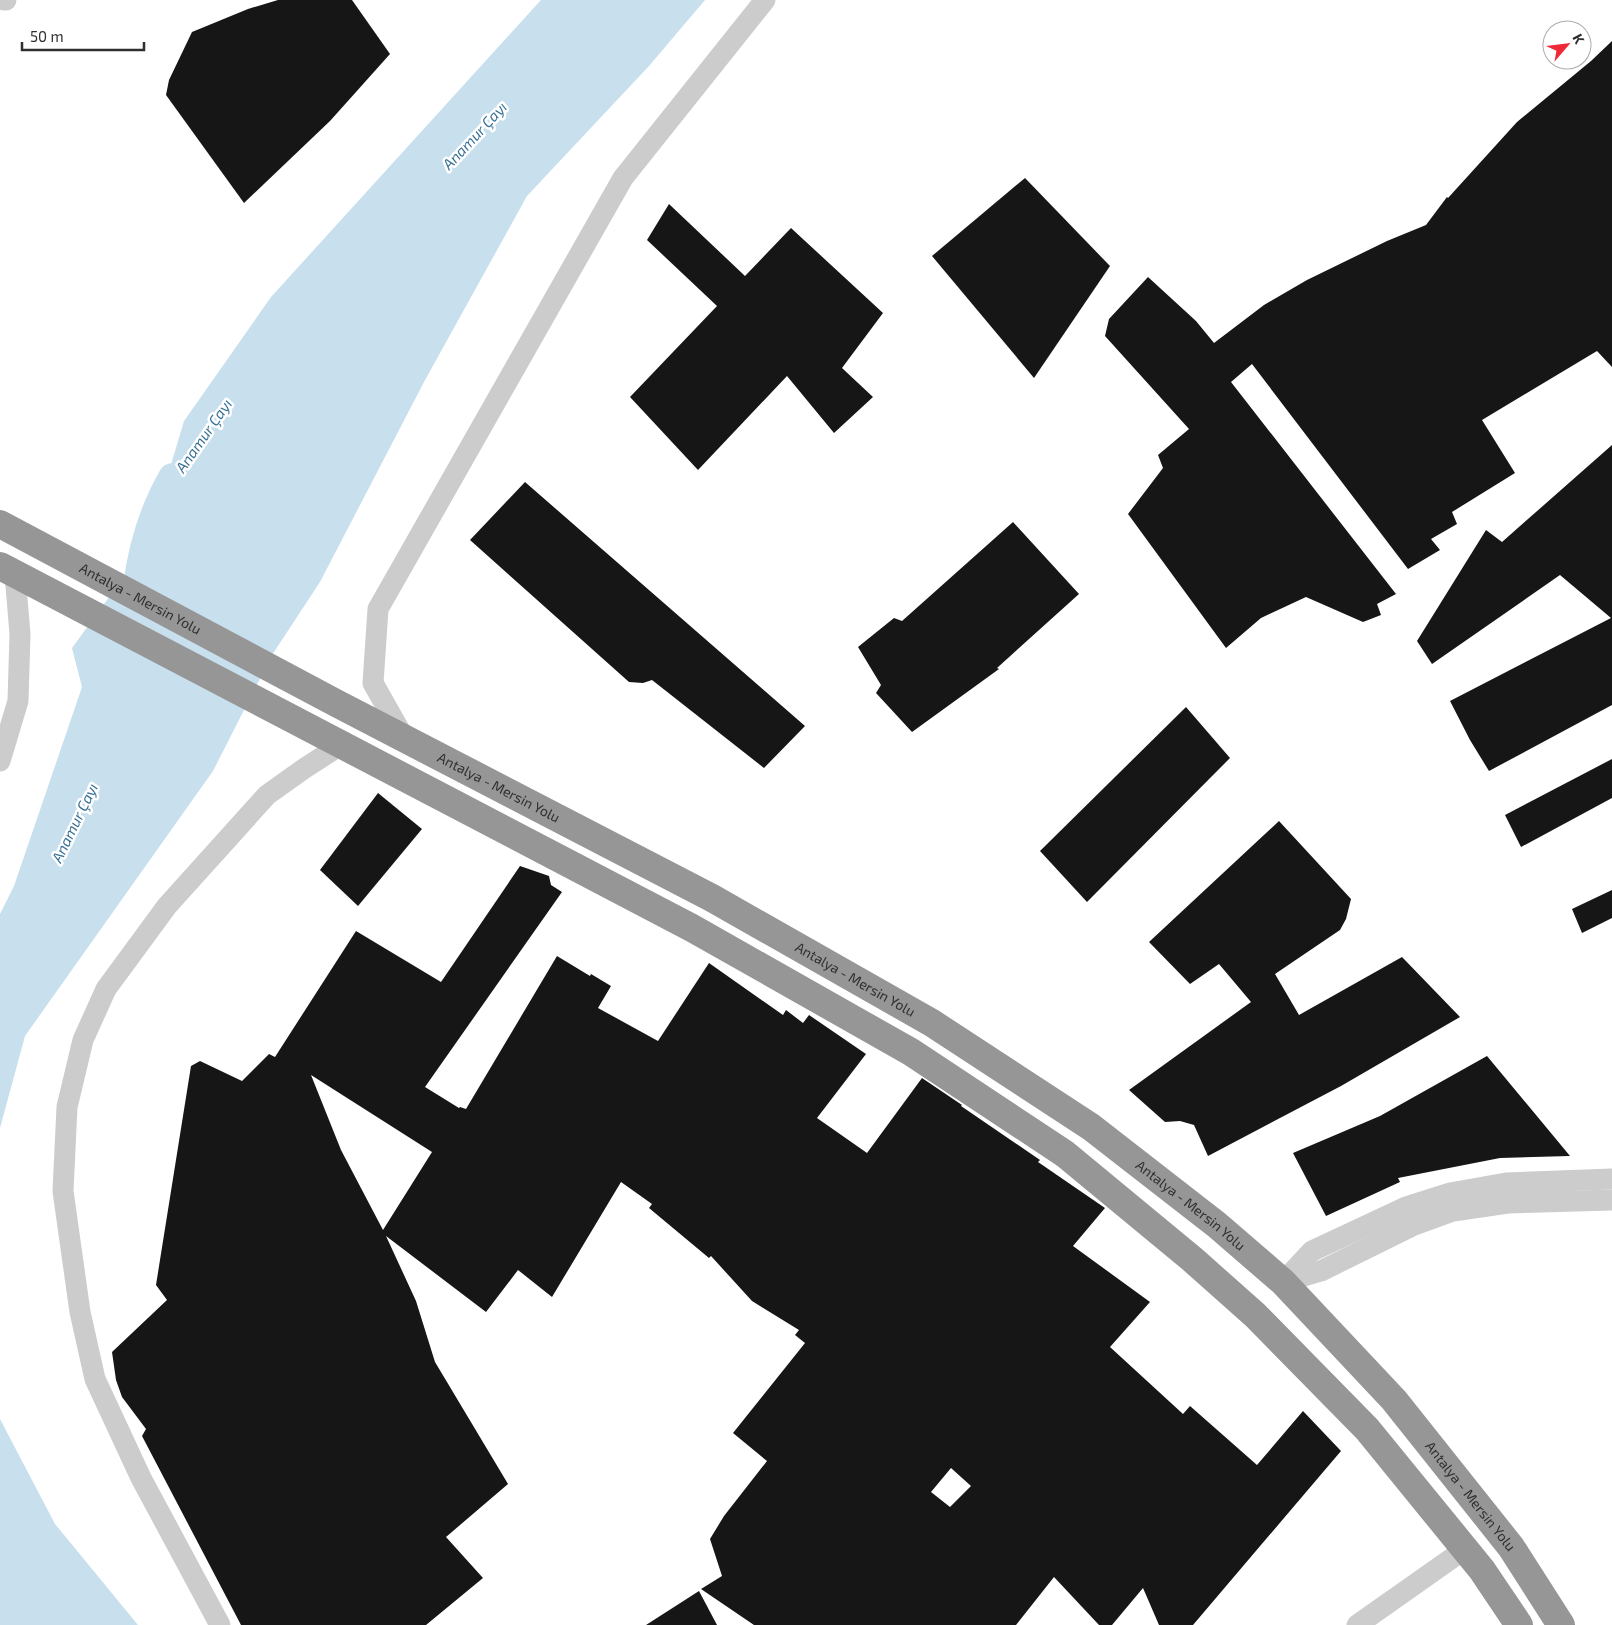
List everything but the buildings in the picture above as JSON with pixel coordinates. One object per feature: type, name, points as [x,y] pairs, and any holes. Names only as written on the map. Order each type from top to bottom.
[{"type":"highway","name":"Antalya - Mersin Yolu","points":[[0,524],[336,703],[712,898],[932,1023],[1091,1127],[1217,1225],[1283,1282],[1394,1400],[1511,1547],[1561,1625]]},
{"type":"highway","points":[[17,575],[692,928],[911,1052],[1065,1154],[1192,1259],[1255,1315],[1367,1428],[1482,1570],[1519,1625]]},
{"type":"highway","points":[[1255,1315],[1283,1282]]},
{"type":"street","points":[[404,738],[374,683],[378,609],[622,178],[765,0]]},
{"type":"street","points":[[0,761],[18,701],[20,634],[17,575]]},
{"type":"street","points":[[220,1625],[141,1478],[95,1378],[80,1312],[63,1191],[67,1107],[82,1040],[106,988],[167,906],[267,795],[305,768],[334,740]]},
{"type":"street","points":[[1283,1282],[1312,1251],[1406,1207],[1441,1196],[1506,1183],[1612,1179]]},
{"type":"street","points":[[1283,1282],[1321,1271],[1412,1226],[1453,1211],[1508,1203],[1612,1200]]},
{"type":"street","points":[[1357,1625],[1465,1549]]},
{"type":"water","points":[[541,0],[705,0],[649,66],[527,196],[424,382],[320,582],[272,655],[213,771],[25,1036],[0,1128],[0,914],[14,886],[82,687],[72,648],[147,545],[184,421],[271,297]]},
{"type":"water","points":[[0,1419],[55,1524],[138,1625],[0,1625]]},
{"type":"waterway","name":"Anamur Çayı","points":[[138,586],[150,530],[160,503],[173,478]]}]
